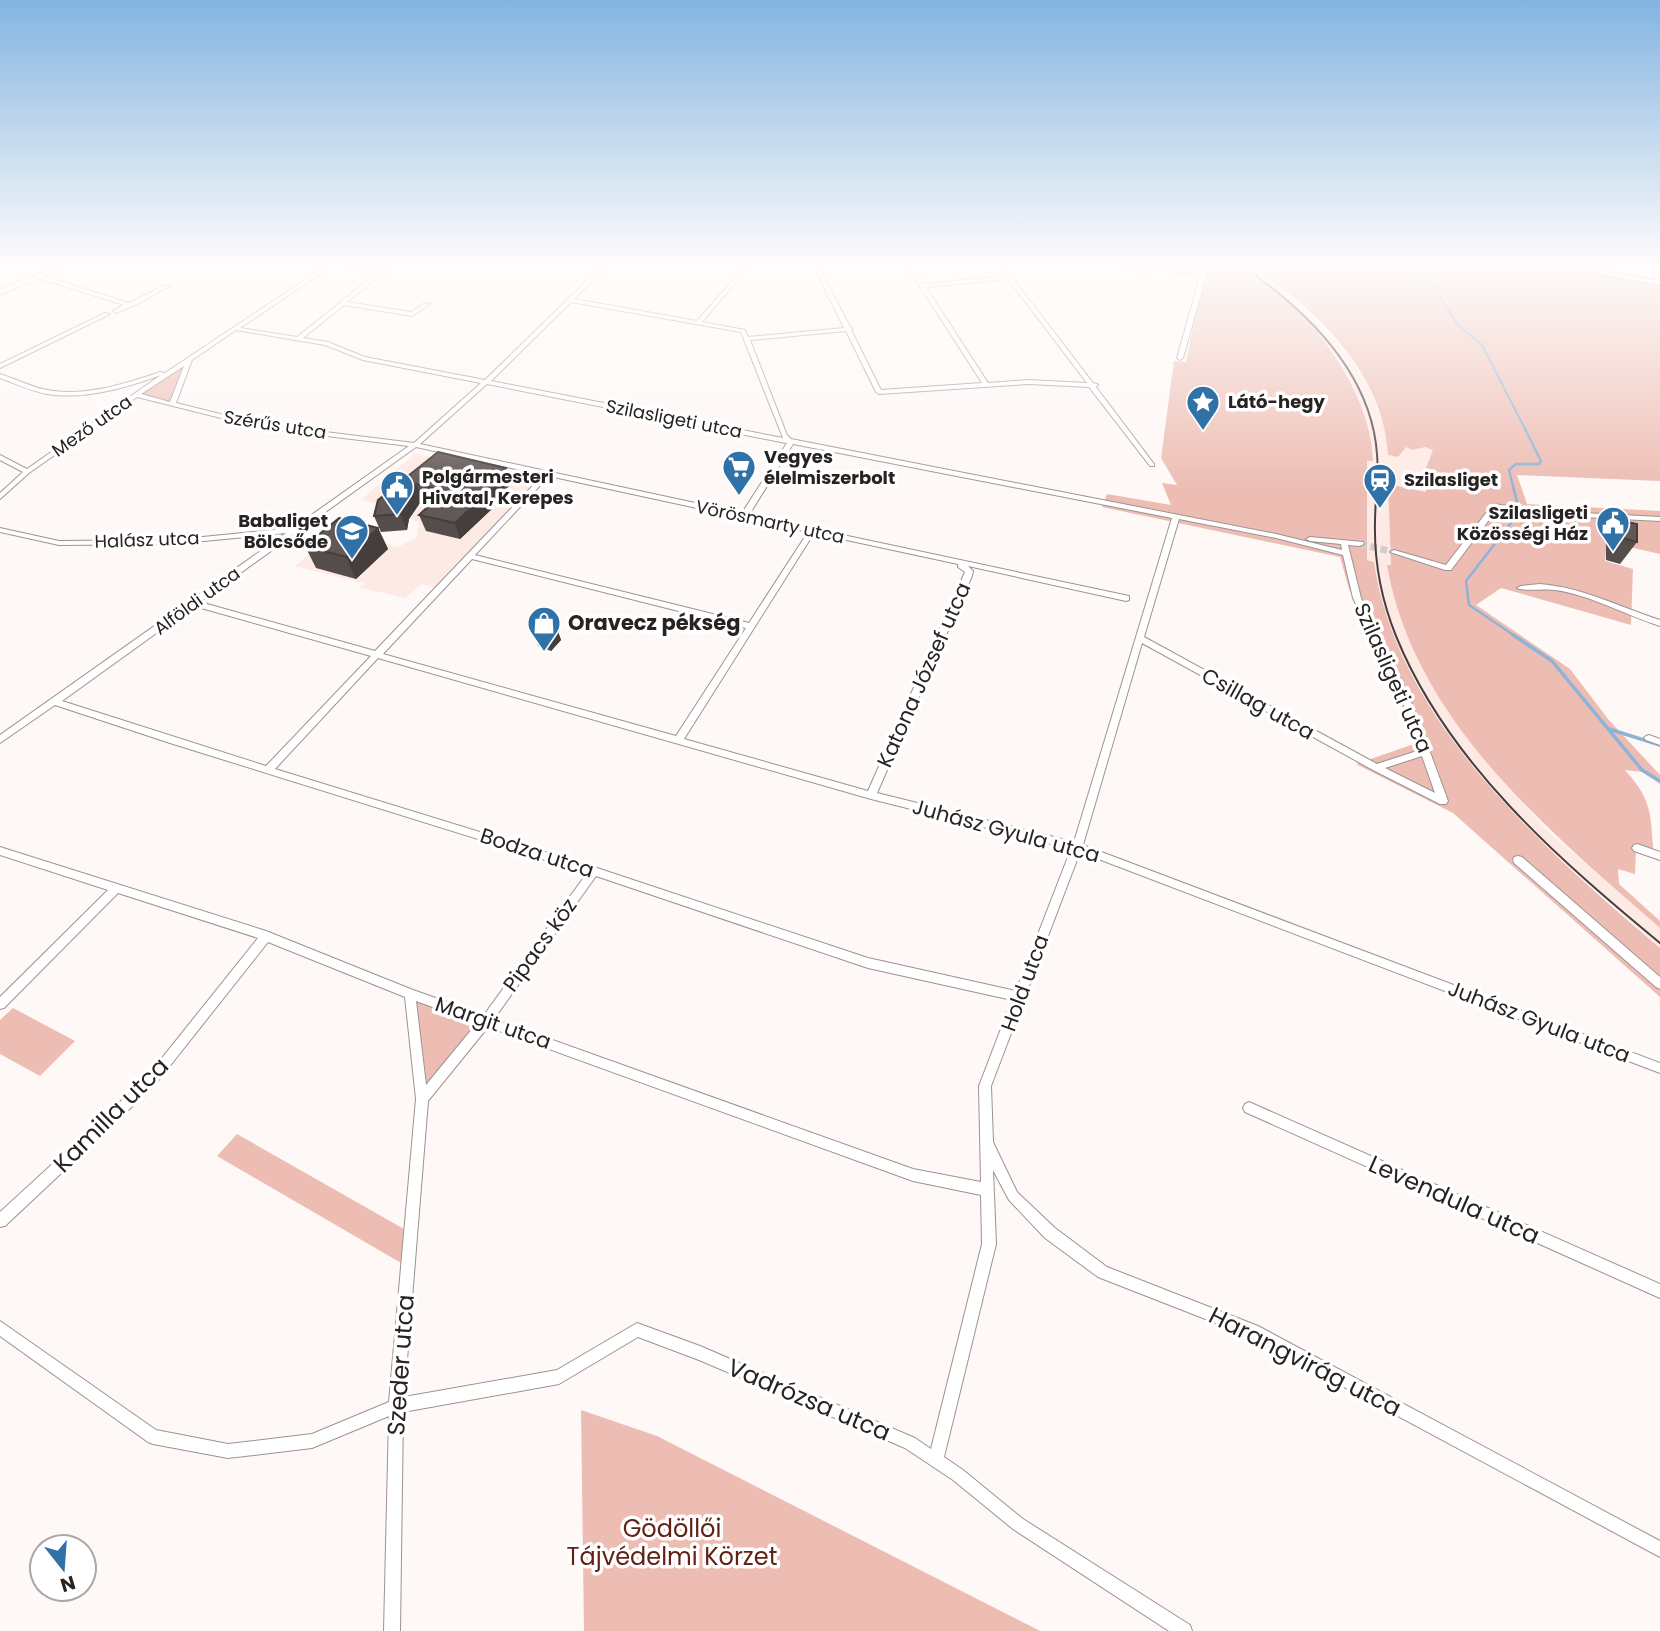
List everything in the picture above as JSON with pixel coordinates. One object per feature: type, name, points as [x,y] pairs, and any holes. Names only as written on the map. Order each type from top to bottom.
[{"type":"street","points":[[0,366],[55,339]]},
{"type":"street","name":"Mező utca","points":[[0,497],[27,471],[221,339]]},
{"type":"street","name":"Szilasligeti utca","points":[[299,339],[335,345],[363,358],[1276,536],[1346,553]]},
{"type":"street","name":"Alföldi utca","points":[[0,740],[415,444],[486,382],[529,339]]},
{"type":"street","points":[[744,516],[790,443],[784,435],[747,339]]},
{"type":"street","points":[[854,339],[878,392],[1029,382],[1095,385]]},
{"type":"street","points":[[956,339],[986,386]]},
{"type":"street","points":[[1059,339],[1152,465]]},
{"type":"street","points":[[1180,358],[1185,339]]},
{"type":"street","points":[[172,405],[189,359]]},
{"type":"street","points":[[0,376],[44,392],[73,393],[118,388],[173,370]]},
{"type":"street","name":"Szérűs utca","points":[[136,395],[261,426],[415,444]]},
{"type":"street","name":"Vörösmarty utca","points":[[415,444],[1126,598]]},
{"type":"street","points":[[0,457],[27,471]]},
{"type":"street","points":[[270,769],[548,473]]},
{"type":"street","points":[[1394,552],[1448,568],[1496,506],[1660,519]]},
{"type":"street","name":"Hold utca","points":[[936,1460],[989,1244],[985,1086],[1077,847],[1176,517]]},
{"type":"street","name":"Halász utca","points":[[0,530],[59,543],[172,541],[295,530]]},
{"type":"street","points":[[678,740],[812,531]]},
{"type":"street","name":"Szilasligeti utca","points":[[1276,536],[1360,544]]},
{"type":"street","name":"Szilasligeti utca","points":[[1344,542],[1357,598],[1403,692],[1443,801]]},
{"type":"street","points":[[470,556],[750,626]]},
{"type":"street","name":"Katona József utca","points":[[871,795],[968,576],[969,571],[954,562]]},
{"type":"street","points":[[1521,588],[1542,587],[1581,595],[1629,615],[1660,623]]},
{"type":"street","name":"Juhász Gyula utca","points":[[194,603],[871,795],[1077,847],[1660,1068]]},
{"type":"street","name":"Csillag utca","points":[[1141,639],[1376,768],[1443,801]]},
{"type":"street","name":"Bodza utca","points":[[56,702],[173,741],[594,871],[868,963],[1019,997]]},
{"type":"street","points":[[0,728],[15,729]]},
{"type":"street","points":[[1649,738],[1660,742]]},
{"type":"street","points":[[1376,768],[1426,751]]},
{"type":"street","points":[[1637,848],[1660,856]]},
{"type":"street","name":"Margit utca","points":[[0,851],[266,936],[410,994],[913,1175],[988,1190]]},
{"type":"street","points":[[1518,860],[1660,984]]},
{"type":"street","name":"Pipacs köz","points":[[487,1020],[594,871]]},
{"type":"street","points":[[0,1003],[117,888]]},
{"type":"street","name":"Kamilla utca","points":[[0,1222],[150,1082],[266,936]]},
{"type":"street","name":"Szeder utca","points":[[392,1631],[396,1406],[422,1099],[410,994]]},
{"type":"street","points":[[422,1099],[487,1020]]},
{"type":"street","name":"Levendula utca","points":[[1249,1108],[1660,1291]]},
{"type":"street","name":"Harangvirág utca","points":[[986,1141],[1013,1196],[1050,1233],[1103,1272],[1253,1331],[1660,1549]]},
{"type":"street","points":[[0,1328],[153,1437],[228,1451],[312,1441],[396,1406]]},
{"type":"street","name":"Vadrózsa utca","points":[[396,1406],[559,1377],[637,1330],[700,1353],[910,1443],[1018,1524],[1184,1631]]},
{"type":"shaded area","points":[[1320,339],[1333,339],[1348,354],[1369,388],[1385,429],[1388,455],[1405,447],[1412,450],[1425,447],[1434,450],[1424,473],[1427,492],[1388,485],[1391,566],[1387,566],[1406,632],[1452,715],[1498,775],[1546,829],[1660,928],[1660,948],[1536,837],[1489,784],[1426,700],[1391,633],[1379,599],[1374,562],[1367,561],[1367,460],[1373,461],[1336,358]]},
{"type":"shaded area","points":[[415,453],[538,479],[436,588],[422,584],[405,598],[358,587],[366,584],[295,566],[335,532],[398,547],[417,537],[419,522],[410,519],[421,503],[404,499],[394,508],[361,500]]},
{"type":"green space","points":[[1191,339],[1322,339],[1328,347],[1360,404],[1369,433],[1373,461],[1367,461],[1367,560],[1374,562],[1388,620],[1412,675],[1444,728],[1482,778],[1570,869],[1660,948],[1660,997],[1453,813],[1356,764],[1414,744],[1397,690],[1349,589],[1340,557],[1102,507],[1107,494],[1171,505],[1162,483],[1177,485],[1161,458],[1174,361],[1186,362]]},
{"type":"green space","points":[[1336,339],[1660,339],[1660,481],[1517,475],[1527,504],[1660,511],[1660,554],[1607,542],[1605,561],[1633,569],[1631,625],[1501,588],[1476,605],[1570,669],[1608,719],[1660,775],[1660,784],[1642,772],[1625,770],[1641,791],[1649,810],[1654,857],[1636,851],[1635,874],[1618,869],[1619,884],[1660,921],[1660,928],[1574,852],[1492,768],[1456,723],[1425,674],[1402,621],[1387,565],[1391,565],[1388,484],[1426,492],[1424,473],[1433,450],[1425,447],[1412,450],[1406,447],[1398,457],[1388,455],[1383,424],[1373,395],[1359,368]]},
{"type":"green space","points":[[189,359],[172,405],[136,395]]},
{"type":"green space","points":[[410,994],[487,1020],[422,1099]]},
{"type":"green space","points":[[13,1008],[75,1041],[40,1076],[0,1054],[0,1020]]},
{"type":"green space","points":[[237,1134],[411,1233],[408,1267],[217,1156]]},
{"type":"green space","name":"Gödöllői Tájvédelmi Körzet","points":[[581,1410],[657,1436],[1040,1631],[584,1631]]},
{"type":"building","points":[[438,452],[506,468],[483,490],[489,491],[455,523],[419,515],[445,491],[416,484],[402,502],[400,514],[374,516],[378,500]]},
{"type":"building","points":[[339,518],[378,528],[346,557],[305,546]]},
{"type":"building","points":[[1622,521],[1637,524],[1637,542],[1622,538]]},
{"type":"building","points":[[544,626],[557,629],[548,640],[534,635]]},
{"type":"waterway","points":[[1475,339],[1482,345],[1525,429]]},
{"type":"waterway","points":[[1515,636],[1469,605],[1466,581],[1514,519],[1517,502],[1509,470],[1516,464],[1539,464],[1541,461],[1525,429]]},
{"type":"waterway","points":[[1513,635],[1552,661],[1642,770],[1660,781]]},
{"type":"waterway","points":[[1609,729],[1660,745]]},
{"type":"tunnel","points":[[1360,544],[1394,552]]},
{"type":"tram line","points":[[1326,339],[1348,368],[1372,423],[1378,471],[1375,514],[1377,566],[1386,608],[1418,682],[1444,725],[1509,805],[1583,877],[1660,943]]},
{"type":"place","name":"Látó-hegy","points":[[1203,432]]},
{"type":"place","name":"Vegyes élelmiszerbolt","points":[[739,497]]},
{"type":"place","name":"Szilasliget","points":[[1380,510]]},
{"type":"place","name":"Polgármesteri Hivatal, Kerepes","points":[[397,517]]},
{"type":"place","name":"Szilasligeti Közösségi Ház","points":[[1613,553]]},
{"type":"place","name":"Babaliget Bölcsőde","points":[[352,561]]},
{"type":"place","name":"Oravecz pékség","points":[[544,653]]}]
